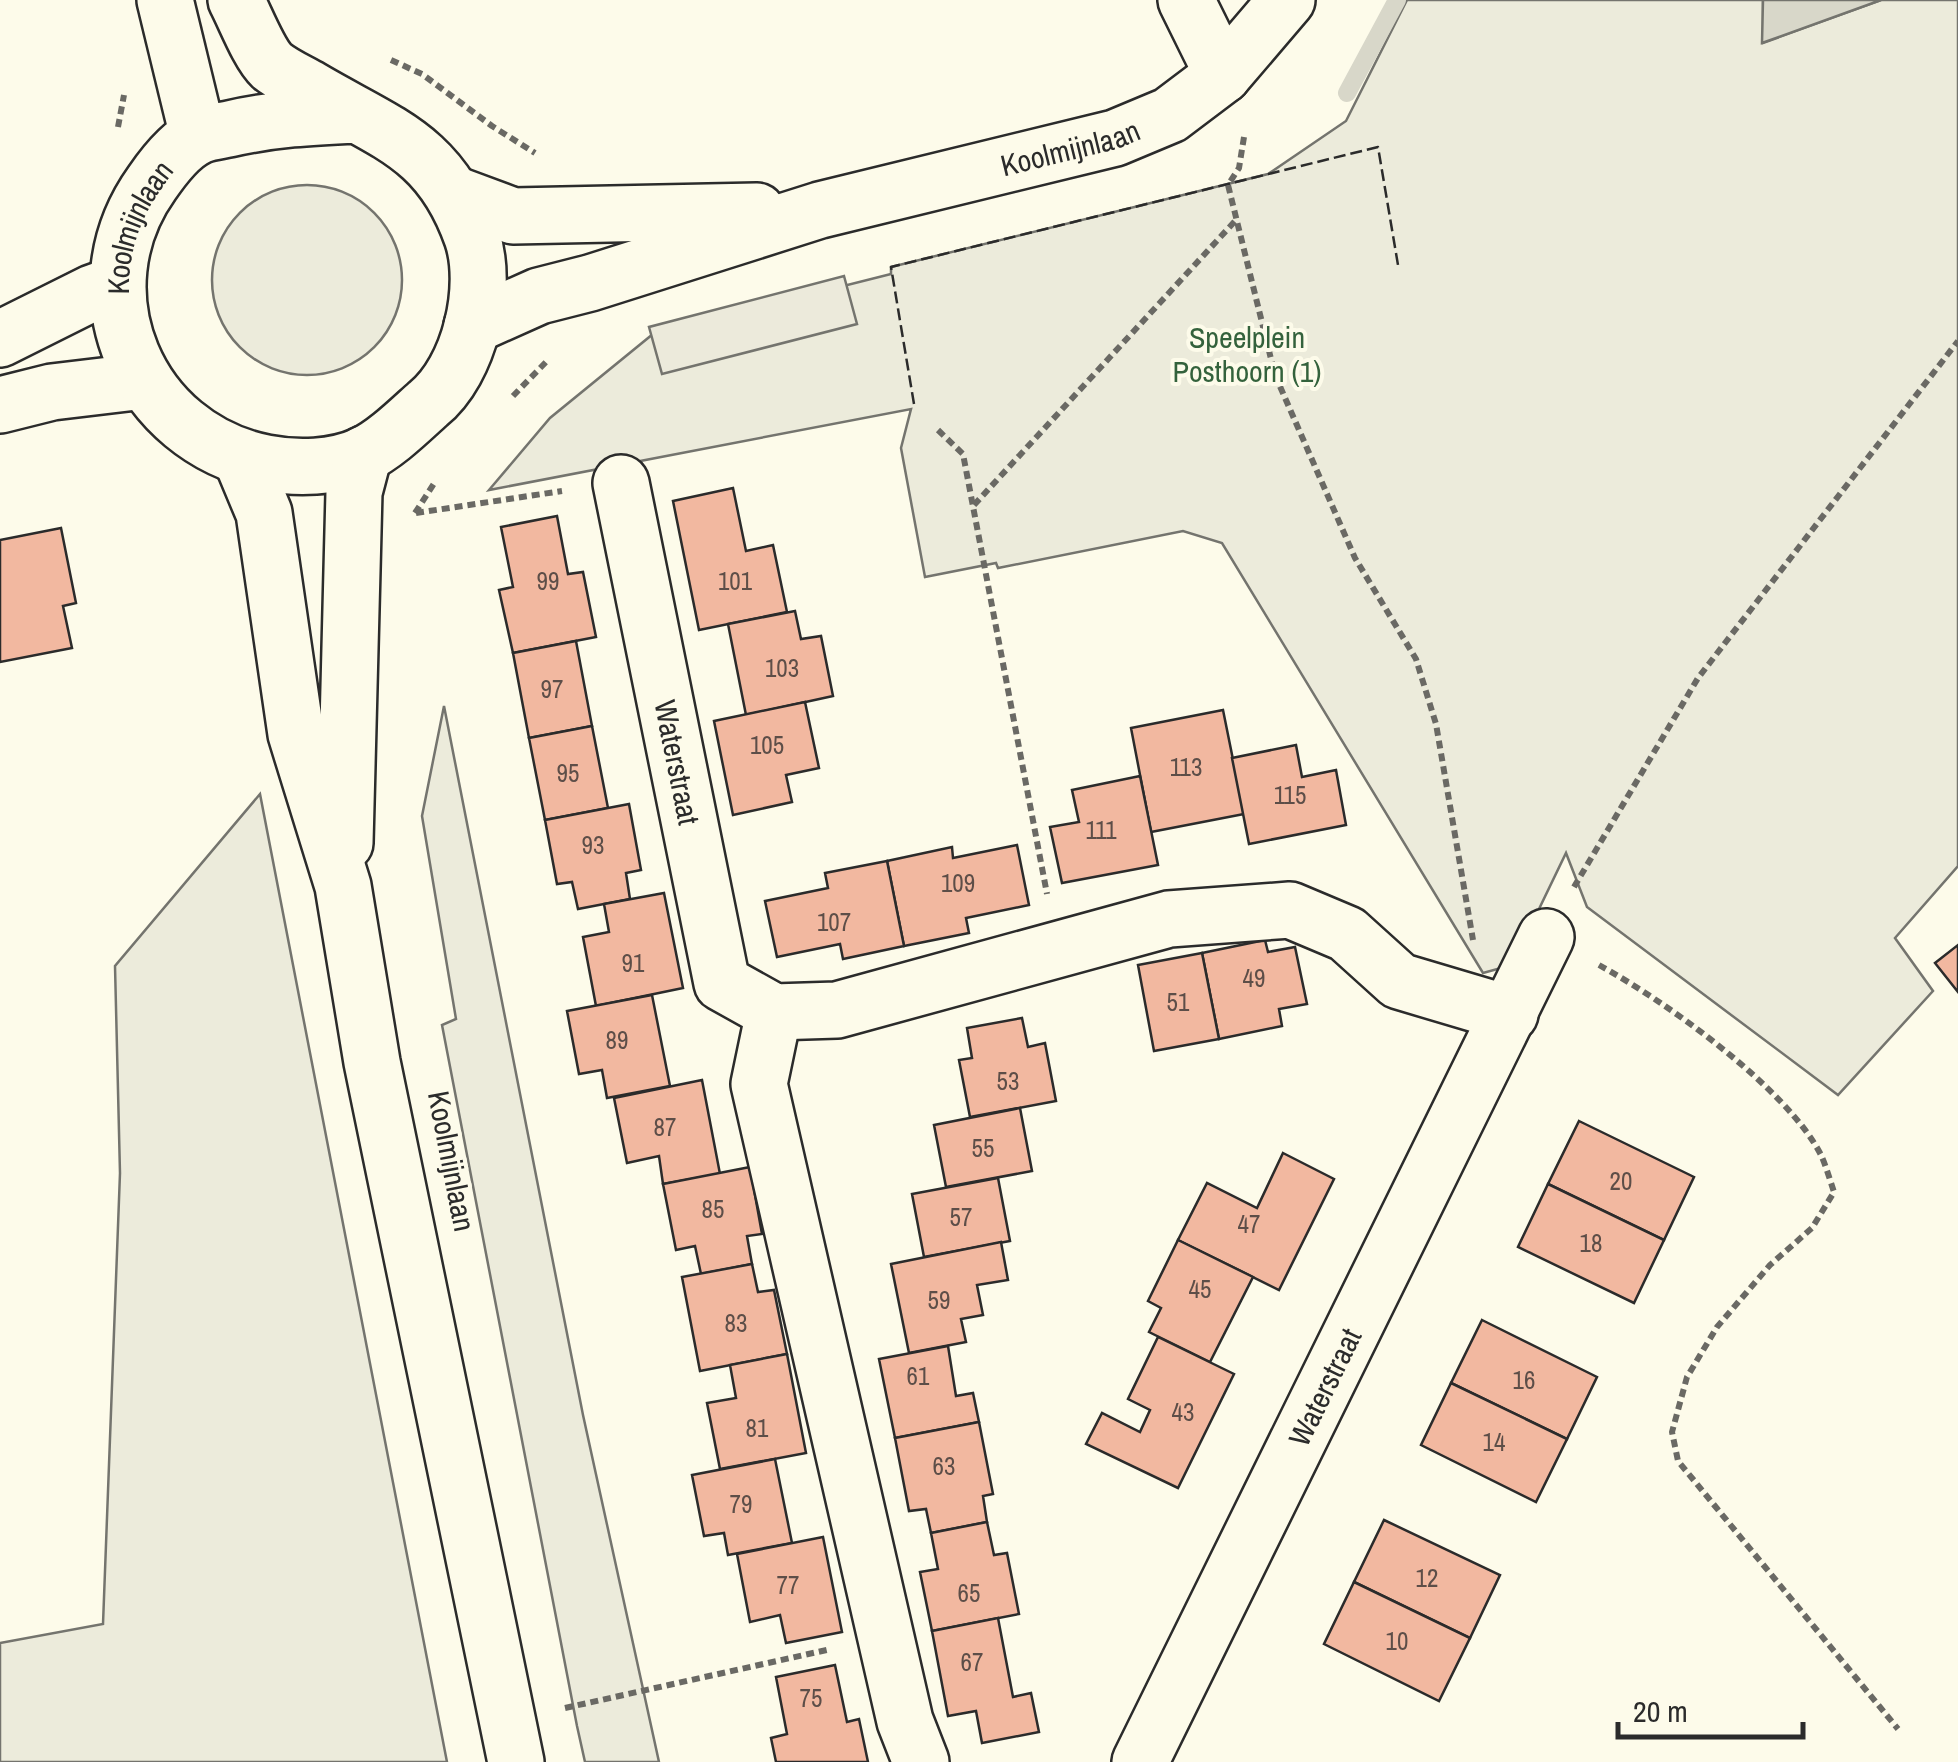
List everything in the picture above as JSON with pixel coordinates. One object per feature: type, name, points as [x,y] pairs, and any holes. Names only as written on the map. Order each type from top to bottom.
[{"type":"street","name":"Koolmijnlaan","points":[[164,0],[198,136]]},
{"type":"street","name":"Koolmijnlaan","points":[[236,0],[271,65],[356,116],[394,133],[428,160],[454,194],[474,241],[479,292],[472,326],[458,362],[437,397],[364,454],[324,466],[282,466],[241,458],[203,440],[170,414],[144,381],[124,334],[117,284],[123,241],[139,200],[165,165],[198,136],[272,119],[356,116]]},
{"type":"street","points":[[1186,0],[1223,75]]},
{"type":"street","name":"Koolmijnlaan","points":[[472,326],[539,296],[820,210],[1115,138],[1170,115],[1223,75],[1288,0]]},
{"type":"street","name":"Koolmijnlaan","points":[[454,194],[513,216],[820,210]]},
{"type":"street","points":[[0,339],[117,284]]},
{"type":"street","points":[[0,405],[52,392],[144,381]]},
{"type":"street","name":"Koolmijnlaan","points":[[343,886],[354,492],[364,454]]},
{"type":"street","name":"Koolmijnlaan","points":[[241,458],[264,513],[296,734],[343,886],[372,1062],[516,1762]]},
{"type":"street","name":"Waterstraat","points":[[620,482],[722,983],[774,1012]]},
{"type":"street","points":[[922,1762],[904,1721],[759,1084],[774,1012],[837,1010],[1170,918],[1290,910],[1346,934],[1399,981],[1501,1011]]},
{"type":"street","name":"Waterstraat","points":[[1140,1762],[1501,1011],[1546,937]]},
{"type":"path","points":[[1245,127],[1239,168],[1228,185],[1275,375],[1355,558],[1416,659],[1436,724],[1479,976],[1501,1011]]},
{"type":"path","points":[[973,506],[1237,219]]},
{"type":"path","points":[[1898,1728],[1678,1461],[1672,1432],[1687,1376],[1717,1327],[1770,1265],[1812,1228],[1834,1192],[1820,1154],[1773,1092],[1645,990],[1546,937],[1698,678],[1958,341]]},
{"type":"path","points":[[938,430],[963,454],[1057,949]]},
{"type":"path","points":[[415,514],[620,482]]},
{"type":"path","points":[[563,1709],[886,1636]]},
{"type":"path","points":[[559,1692],[566,1726]]},
{"type":"green space","name":"Speelplein Posthoorn (1)","points":[[1407,0],[1763,0],[1763,43],[1881,0],[1958,0],[1958,866],[1895,938],[1933,991],[1838,1095],[1587,907],[1566,853],[1512,965],[1483,973],[1222,543],[1183,531],[998,568],[996,563],[925,577],[901,448],[911,409],[489,490],[550,418],[653,334],[891,274],[891,267],[1268,174],[1346,121]]},
{"type":"green space","points":[[307,185],[343,192],[374,213],[395,244],[402,280],[395,316],[374,347],[343,368],[307,375],[271,368],[240,347],[219,316],[212,280],[219,244],[240,213],[271,192]]},
{"type":"green space","points":[[444,706],[583,1415],[659,1762],[585,1762],[577,1726],[442,1025],[456,1019],[422,816]]},
{"type":"green space","points":[[260,794],[447,1762],[0,1762],[0,1643],[103,1624],[120,1173],[115,966]]},
{"type":"shaded area","points":[[1763,0],[1881,0],[1762,43]]},
{"type":"shaded area","points":[[844,276],[857,324],[662,374],[649,327]]},
{"type":"building","points":[[733,488],[746,551],[773,545],[787,612],[699,630],[673,501]]},
{"type":"building","points":[[557,516],[568,574],[583,572],[596,637],[513,653],[499,590],[513,587],[501,527]]},
{"type":"building","points":[[61,528],[76,603],[63,606],[72,648],[0,662],[0,540]]},
{"type":"building","points":[[795,611],[801,639],[821,636],[833,696],[746,715],[728,624]]},
{"type":"building","points":[[576,641],[592,726],[529,738],[513,653]]},
{"type":"building","points":[[805,702],[819,768],[786,775],[792,802],[733,815],[714,721]]},
{"type":"building","points":[[1223,710],[1244,814],[1151,832],[1131,728]]},
{"type":"building","points":[[592,726],[608,808],[545,820],[529,738]]},
{"type":"building","points":[[1296,745],[1302,777],[1336,770],[1346,825],[1249,844],[1232,758]]},
{"type":"building","points":[[1140,776],[1158,865],[1062,883],[1050,827],[1079,822],[1072,790]]},
{"type":"building","points":[[629,804],[641,870],[626,873],[630,899],[578,909],[572,882],[557,884],[545,820]]},
{"type":"building","points":[[1017,845],[1029,905],[966,918],[969,933],[904,946],[887,861],[952,847],[953,858]]},
{"type":"building","points":[[887,861],[904,946],[843,959],[840,944],[777,957],[765,901],[828,888],[825,873]]},
{"type":"building","points":[[664,893],[683,988],[596,1006],[583,937],[609,932],[604,904]]},
{"type":"building","points":[[1265,940],[1268,952],[1295,947],[1307,1004],[1279,1009],[1282,1026],[1219,1039],[1202,953]]},
{"type":"building","points":[[1958,945],[1958,992],[1935,963]]},
{"type":"building","points":[[1202,953],[1219,1039],[1154,1051],[1138,965]]},
{"type":"building","points":[[652,995],[670,1086],[607,1098],[602,1070],[579,1074],[567,1011]]},
{"type":"building","points":[[1022,1018],[1028,1047],[1045,1043],[1056,1101],[970,1117],[959,1060],[972,1058],[967,1028]]},
{"type":"building","points":[[702,1080],[720,1174],[663,1184],[659,1156],[627,1163],[614,1098]]},
{"type":"building","points":[[1020,1108],[1032,1171],[946,1187],[934,1125]]},
{"type":"building","points":[[1579,1121],[1694,1177],[1664,1240],[1548,1184]]},
{"type":"building","points":[[1283,1153],[1334,1179],[1279,1290],[1178,1240],[1207,1183],[1257,1208]]},
{"type":"building","points":[[750,1167],[762,1234],[747,1236],[752,1264],[701,1274],[695,1246],[676,1250],[663,1184]]},
{"type":"building","points":[[998,1178],[1010,1241],[924,1257],[912,1194]]},
{"type":"building","points":[[1548,1184],[1664,1240],[1634,1303],[1518,1247]]},
{"type":"building","points":[[1178,1240],[1253,1277],[1210,1362],[1149,1332],[1161,1308],[1148,1301]]},
{"type":"building","points":[[1001,1242],[1008,1280],[977,1285],[983,1315],[961,1319],[966,1342],[909,1353],[891,1264]]},
{"type":"building","points":[[752,1264],[758,1292],[774,1290],[787,1354],[700,1371],[682,1277]]},
{"type":"building","points":[[1482,1320],[1597,1377],[1567,1439],[1451,1383]]},
{"type":"building","points":[[1158,1337],[1234,1374],[1178,1488],[1086,1444],[1102,1413],[1140,1432],[1150,1410],[1128,1399]]},
{"type":"building","points":[[948,1346],[956,1396],[973,1393],[979,1422],[895,1438],[879,1359]]},
{"type":"building","points":[[787,1354],[806,1453],[720,1469],[707,1403],[736,1398],[730,1365]]},
{"type":"building","points":[[1451,1383],[1567,1439],[1536,1502],[1421,1445]]},
{"type":"building","points":[[979,1422],[993,1494],[983,1496],[987,1522],[931,1533],[926,1509],[909,1511],[895,1438]]},
{"type":"building","points":[[775,1459],[792,1543],[728,1555],[724,1533],[704,1536],[692,1475]]},
{"type":"building","points":[[1384,1520],[1500,1575],[1470,1638],[1354,1582]]},
{"type":"building","points":[[987,1522],[994,1555],[1007,1553],[1019,1614],[932,1631],[920,1572],[938,1569],[931,1533]]},
{"type":"building","points":[[823,1537],[842,1632],[786,1643],[780,1615],[750,1622],[737,1554]]},
{"type":"building","points":[[1354,1582],[1470,1638],[1439,1701],[1324,1644]]},
{"type":"building","points":[[998,1618],[1013,1697],[1031,1693],[1039,1732],[982,1743],[976,1711],[948,1716],[932,1631]]},
{"type":"building","points":[[835,1665],[847,1722],[859,1719],[868,1762],[776,1762],[771,1738],[787,1734],[776,1677]]},
{"type":"waterway","points":[[1347,93],[1397,0]]},
{"type":"fence","points":[[914,404],[891,267],[1378,147],[1398,265]]}]
